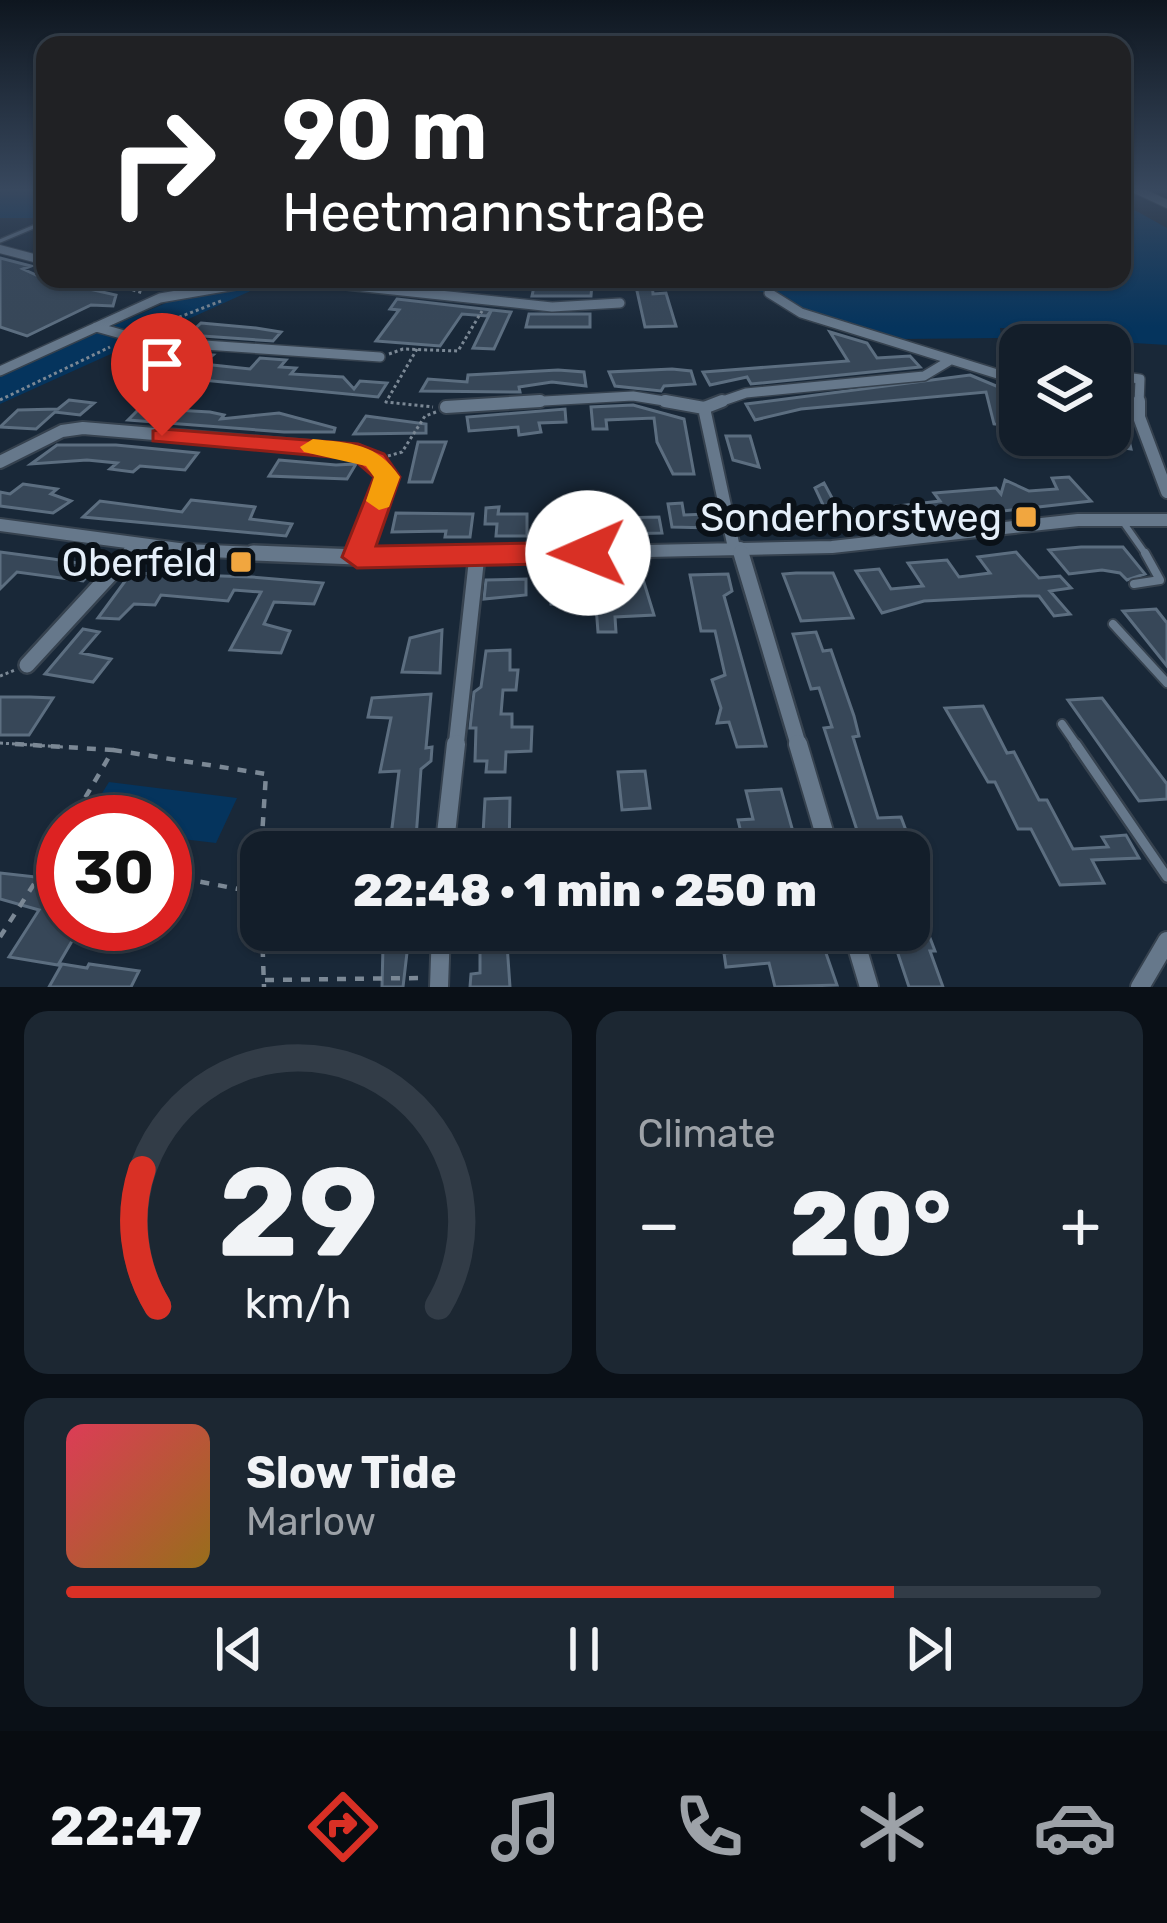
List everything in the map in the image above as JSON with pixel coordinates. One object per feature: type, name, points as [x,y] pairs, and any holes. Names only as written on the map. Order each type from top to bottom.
[{"type":"street","points":[[0,245],[36,256]]},
{"type":"street","points":[[0,370],[161,298],[210,288]]},
{"type":"street","points":[[334,288],[438,292],[564,309],[620,303]]},
{"type":"street","points":[[769,293],[802,313],[999,375]]},
{"type":"street","points":[[96,327],[146,341],[380,357]]},
{"type":"street","points":[[446,407],[633,396],[704,408],[746,393],[924,376],[949,361]]},
{"type":"street","points":[[1131,378],[1140,380],[1138,418],[1167,492]]},
{"type":"street","points":[[704,408],[737,548],[824,831]]},
{"type":"street","points":[[0,462],[62,431],[83,428],[358,452],[375,460],[387,477],[357,557]]},
{"type":"street","points":[[0,525],[138,544],[357,557],[853,546],[1121,519],[1167,520]]},
{"type":"street","points":[[27,665],[138,544]]},
{"type":"street","points":[[446,831],[477,555]]},
{"type":"street","points":[[1140,987],[1167,940]]},
{"type":"street","points":[[440,982],[441,951]]},
{"type":"street","points":[[858,951],[869,987]]},
{"type":"lane","points":[[1121,519],[1160,574],[1160,580],[1133,584]]},
{"type":"lane","points":[[1113,624],[1167,683]]},
{"type":"lane","points":[[1062,724],[1167,878]]},
{"type":"path","points":[[126,288],[151,296]]},
{"type":"path","points":[[380,357],[417,350],[458,351],[485,307]]},
{"type":"path","points":[[417,350],[386,402],[430,406]]},
{"type":"path","points":[[375,460],[402,452],[425,416]]},
{"type":"path","points":[[0,743],[112,750],[266,774],[262,831]]},
{"type":"path","points":[[86,795],[112,750]]},
{"type":"path","points":[[192,880],[240,889]]},
{"type":"path","points":[[0,937],[36,881]]},
{"type":"path","points":[[263,951],[265,984],[440,982]]},
{"type":"shaded area","points":[[1131,235],[1167,235],[1167,345],[1131,343],[1131,324],[999,324],[999,338],[898,339],[803,313],[770,293],[740,288],[1131,288]]},
{"type":"shaded area","points":[[257,288],[0,404],[0,375],[189,293]]},
{"type":"shaded area","points":[[109,782],[237,798],[216,843],[192,840],[192,795],[101,795]]},
{"type":"building","points":[[0,258],[31,266],[23,269],[36,275],[36,288],[85,288],[116,295],[113,306],[91,305],[27,336],[0,327]]},
{"type":"building","points":[[534,288],[592,288],[591,296],[532,296]]},
{"type":"building","points":[[636,288],[666,293],[676,326],[645,327]]},
{"type":"building","points":[[397,299],[511,312],[494,349],[473,348],[491,311],[487,316],[462,314],[440,346],[376,341],[399,310],[390,309]]},
{"type":"building","points":[[529,314],[590,314],[590,327],[526,327]]},
{"type":"building","points":[[201,323],[281,332],[273,341],[188,335]]},
{"type":"building","points":[[830,332],[867,343],[877,358],[910,356],[920,367],[751,384],[747,377],[710,385],[703,372],[848,361]]},
{"type":"building","points":[[169,352],[213,355],[203,364],[250,369],[260,358],[286,360],[280,367],[296,368],[291,374],[343,377],[354,389],[360,381],[387,383],[378,397],[140,374]]},
{"type":"building","points":[[691,371],[695,384],[664,386],[661,391],[615,386],[609,372]]},
{"type":"building","points":[[584,372],[586,386],[552,382],[519,387],[520,392],[421,391],[428,379],[467,382],[468,375]]},
{"type":"building","points":[[970,375],[999,387],[999,425],[994,424],[986,392],[801,409],[755,420],[746,404]]},
{"type":"building","points":[[69,400],[94,403],[80,415],[55,412],[36,429],[0,427],[18,410],[58,409]]},
{"type":"building","points":[[633,405],[684,419],[694,474],[673,474],[657,442],[654,418],[606,420],[607,429],[593,429],[591,407]]},
{"type":"building","points":[[140,408],[210,412],[224,415],[221,419],[279,413],[335,428],[334,432],[284,432],[128,420]]},
{"type":"building","points":[[565,409],[566,422],[539,423],[541,432],[519,435],[518,427],[469,431],[467,417]]},
{"type":"building","points":[[366,416],[426,424],[426,433],[354,434]]},
{"type":"building","points":[[726,436],[750,436],[759,467],[733,460]]},
{"type":"building","points":[[418,442],[446,442],[432,482],[409,482]]},
{"type":"building","points":[[57,445],[198,453],[185,470],[140,466],[133,472],[110,469],[117,463],[87,460],[31,464]]},
{"type":"building","points":[[279,460],[356,464],[347,479],[269,476]]},
{"type":"building","points":[[1069,477],[1091,501],[845,529],[832,524],[796,530],[790,515],[825,509],[815,488],[824,483],[838,509],[864,510],[940,501],[934,493],[996,488],[1001,494],[1005,480],[1029,491],[1057,489],[1052,478]]},
{"type":"building","points":[[23,484],[57,489],[51,494],[71,501],[53,513],[0,506],[0,492],[10,494]]},
{"type":"building","points":[[191,500],[255,507],[250,519],[292,524],[286,536],[83,517],[100,501],[182,512]]},
{"type":"building","points":[[682,503],[684,515],[708,514],[711,528],[672,527],[668,504]]},
{"type":"building","points":[[499,507],[498,514],[527,514],[527,536],[496,536],[497,524],[485,524],[486,508]]},
{"type":"building","points":[[396,513],[473,514],[470,537],[445,537],[446,531],[392,532]]},
{"type":"building","points":[[659,517],[662,533],[569,535],[568,519]]},
{"type":"building","points":[[1123,547],[1145,574],[1127,580],[1120,573],[1102,570],[1069,574],[1049,550]]},
{"type":"building","points":[[0,552],[97,566],[83,581],[17,572],[0,589]]},
{"type":"building","points":[[1016,552],[1039,578],[1060,576],[1071,588],[1050,591],[1070,614],[1054,616],[1039,596],[924,601],[882,613],[856,571],[879,569],[891,589],[923,586],[908,563],[947,560],[959,577],[990,573],[978,557]]},
{"type":"building","points":[[131,573],[323,583],[314,604],[274,602],[264,624],[290,631],[281,653],[230,650],[261,592],[234,590],[228,601],[161,595],[155,605],[134,604],[119,619],[98,618]]},
{"type":"building","points":[[833,573],[853,618],[801,621],[783,574]]},
{"type":"building","points":[[728,574],[732,591],[724,596],[766,746],[737,747],[729,722],[717,723],[721,708],[712,680],[725,675],[715,631],[701,631],[690,575]]},
{"type":"building","points":[[642,576],[654,615],[615,617],[616,632],[598,632],[596,606],[551,604],[550,579],[578,578],[579,593],[606,592],[604,578]]},
{"type":"building","points":[[526,579],[526,595],[484,599],[486,580]]},
{"type":"building","points":[[1156,609],[1167,623],[1167,666],[1123,611]]},
{"type":"building","points":[[83,629],[99,632],[81,653],[111,659],[93,682],[45,674]]},
{"type":"building","points":[[442,630],[440,673],[402,672],[410,638]]},
{"type":"building","points":[[816,632],[823,651],[831,650],[854,716],[859,736],[853,737],[878,818],[901,817],[906,831],[857,831],[824,728],[832,727],[819,688],[811,689],[793,634]]},
{"type":"building","points":[[510,650],[510,670],[518,670],[516,690],[503,690],[501,714],[512,714],[512,727],[532,727],[531,751],[506,752],[505,772],[486,772],[487,761],[475,761],[476,728],[470,728],[474,692],[481,687],[486,651]]},
{"type":"building","points":[[431,694],[426,748],[432,747],[431,761],[421,769],[417,831],[392,831],[399,771],[380,772],[391,718],[368,717],[372,698]]},
{"type":"building","points":[[0,697],[53,698],[29,735],[0,735]]},
{"type":"building","points":[[1102,698],[1167,784],[1167,799],[1139,801],[1068,700]]},
{"type":"building","points":[[983,706],[1007,753],[1014,752],[1039,800],[1047,800],[1073,849],[1108,847],[1102,837],[1126,835],[1139,858],[1092,860],[1104,883],[1060,885],[1031,829],[1018,829],[995,782],[988,782],[945,708]]},
{"type":"building","points":[[645,771],[650,808],[622,810],[618,772]]},
{"type":"building","points":[[781,789],[793,831],[741,831],[738,820],[753,819],[746,791]]},
{"type":"building","points":[[510,798],[509,831],[483,831],[485,799]]},
{"type":"building","points":[[0,873],[36,877],[36,909],[0,899]]},
{"type":"building","points":[[36,915],[36,951],[66,951],[58,965],[9,957]]},
{"type":"building","points":[[383,951],[407,951],[403,987],[382,987]]},
{"type":"building","points":[[480,951],[507,951],[510,987],[470,987],[471,974],[480,973]]},
{"type":"building","points":[[825,951],[837,985],[775,987],[769,963],[726,967],[724,953]]},
{"type":"building","points":[[897,951],[930,951],[943,987],[909,987]]},
{"type":"building","points":[[62,964],[139,971],[131,987],[49,987]]},
{"type":"slow traffic","points":[[313,447],[358,452],[375,460],[387,477],[379,501]]},
{"type":"place","name":"Sonderhorstweg","points":[[1026,517]]},
{"type":"place","name":"Oberfeld","points":[[241,562]]},
{"type":"route","points":[[162,436],[314,447],[358,452],[375,460],[387,477],[357,557],[588,553]]}]
